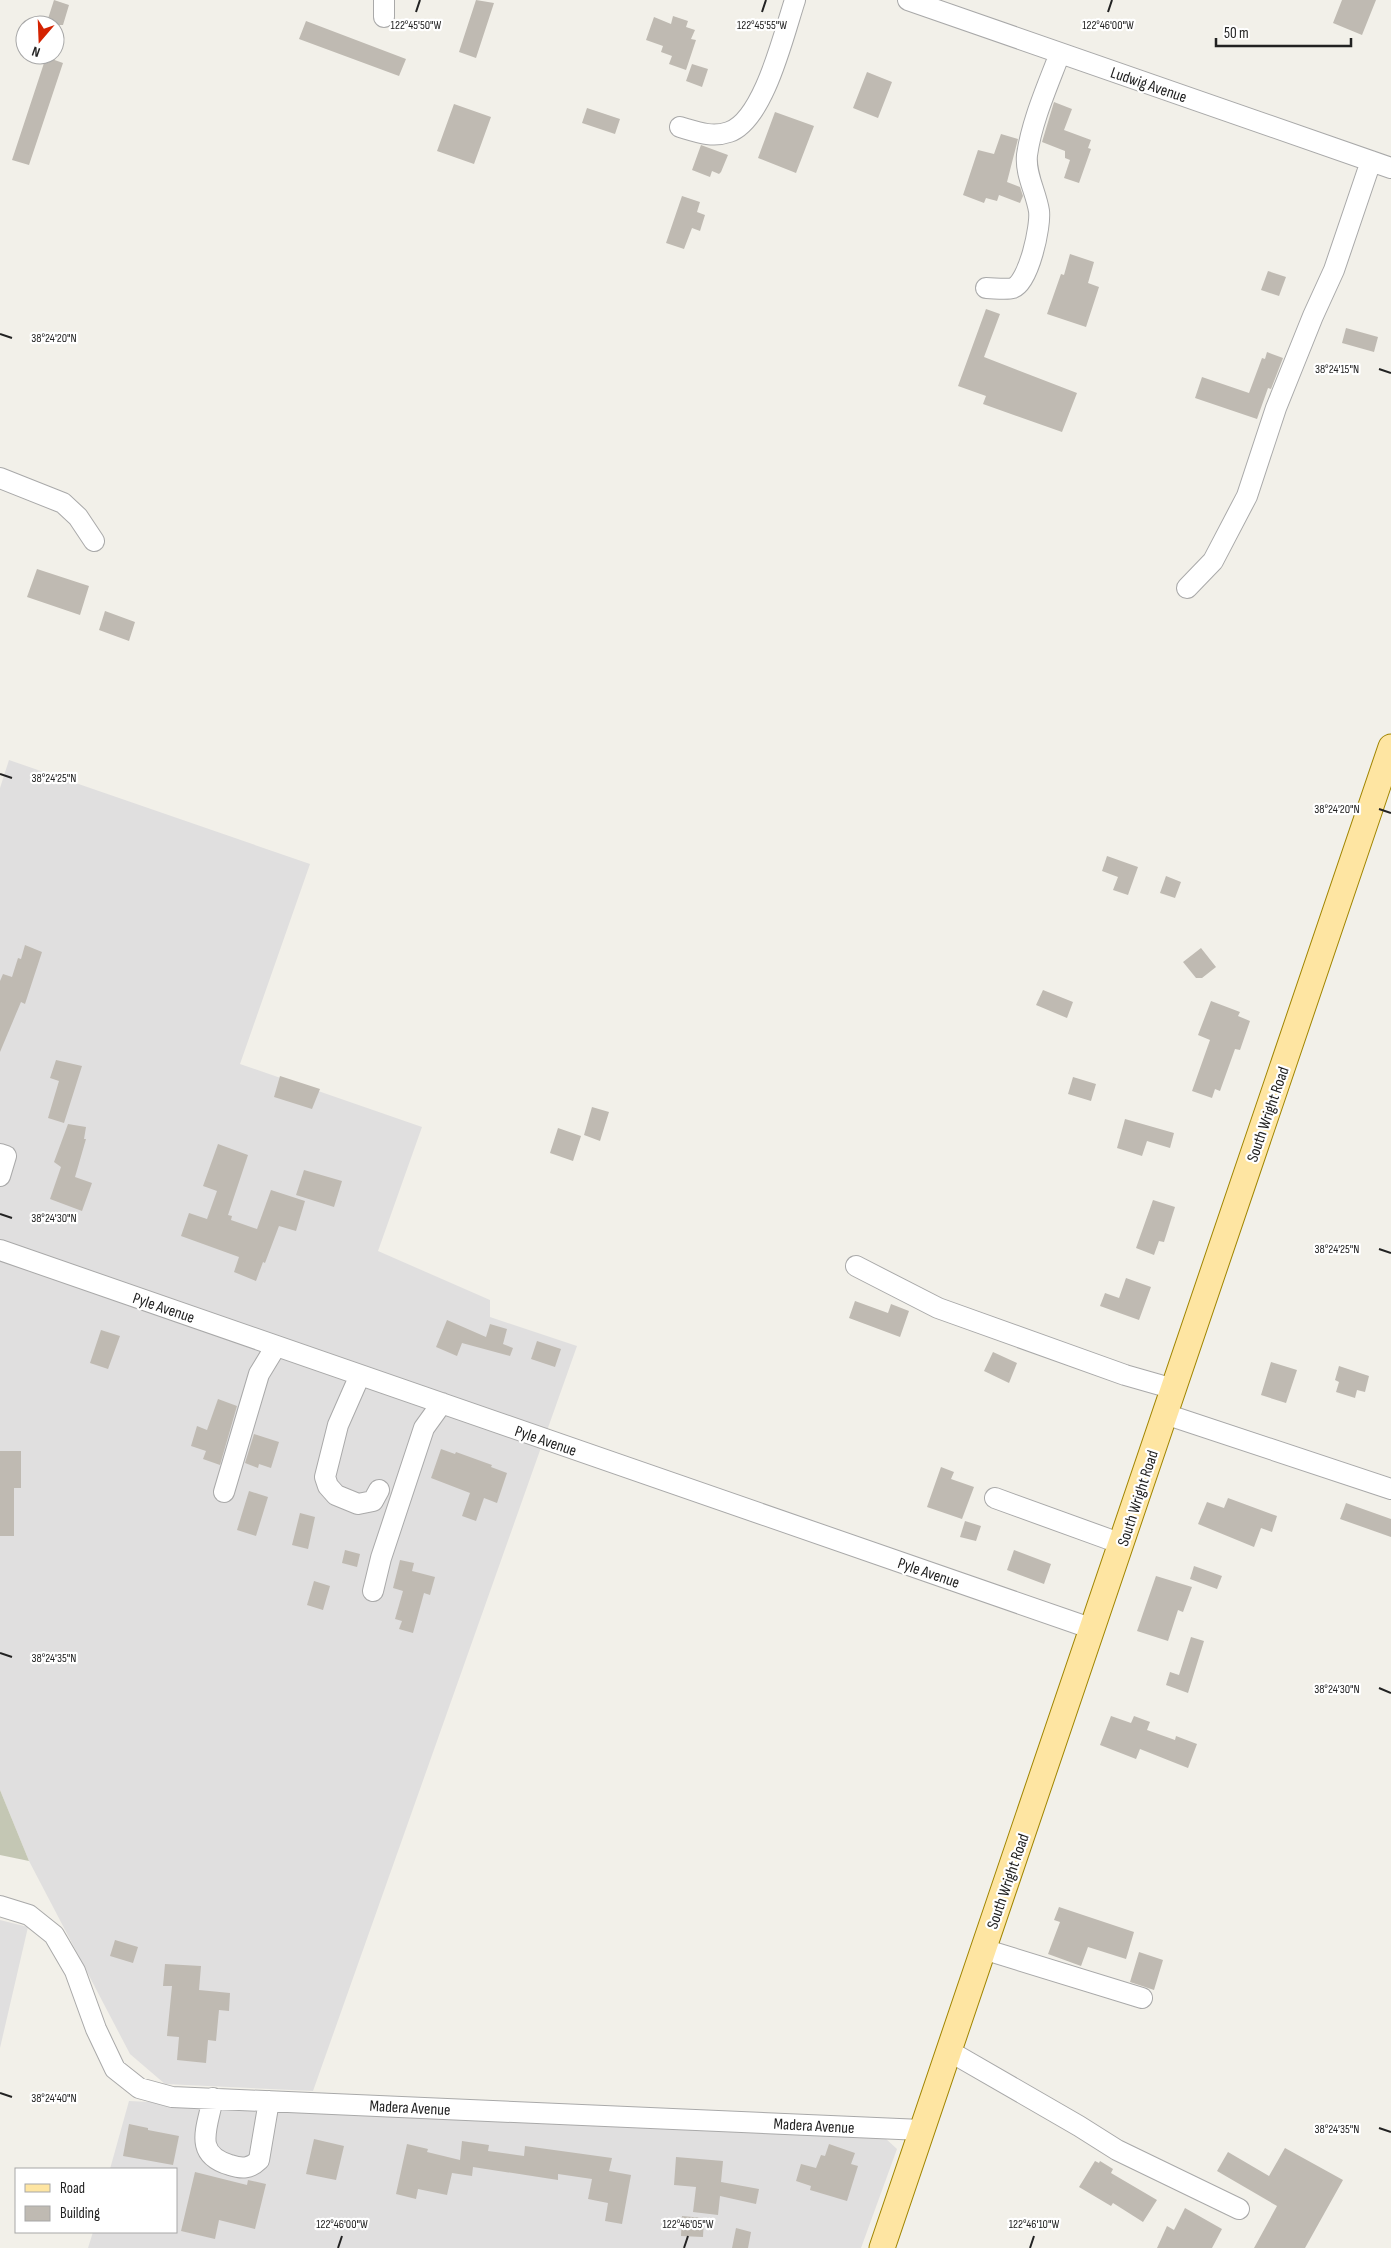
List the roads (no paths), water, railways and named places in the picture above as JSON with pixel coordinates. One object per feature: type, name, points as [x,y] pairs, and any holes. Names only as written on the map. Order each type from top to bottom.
[{"type":"main road","name":"South Wright Road","points":[[882,2248],[1391,747]]},
{"type":"street","points":[[680,127],[706,135],[730,132],[749,118],[761,99],[795,0]]},
{"type":"street","name":"Ludwig Avenue","points":[[908,0],[1391,168]]},
{"type":"street","points":[[986,288],[1013,288],[1018,284],[1024,276],[1035,246],[1039,229],[1039,211],[1029,175],[1027,156],[1033,130],[1060,53]]},
{"type":"street","points":[[1187,588],[1213,561],[1248,496],[1276,408],[1313,316],[1334,270],[1371,161]]},
{"type":"street","points":[[0,478],[63,503],[78,517],[94,540]]},
{"type":"street","points":[[0,1154],[6,1156],[0,1176]]},
{"type":"street","name":"Pyle Avenue","points":[[0,1250],[1093,1629]]},
{"type":"street","points":[[856,1266],[938,1308],[1125,1375],[1174,1389]]},
{"type":"street","points":[[224,1492],[259,1374],[276,1346]]},
{"type":"street","points":[[360,1375],[338,1425],[325,1477],[328,1486],[336,1495],[358,1504],[373,1501],[378,1490]]},
{"type":"street","points":[[373,1591],[381,1558],[424,1428],[442,1403]]},
{"type":"street","points":[[1165,1414],[1391,1489]]},
{"type":"street","points":[[995,1498],[1122,1544]]},
{"type":"street","name":"Madera Avenue","points":[[0,1906],[29,1915],[54,1935],[75,1971],[96,2029],[116,2069],[139,2088],[172,2096],[922,2130]]},
{"type":"street","points":[[983,1949],[1142,1998]]},
{"type":"street","points":[[949,2051],[1117,2150],[1239,2209]]},
{"type":"street","points":[[212,2098],[205,2143],[208,2153],[218,2161],[241,2168],[252,2167],[259,2160],[269,2101]]}]
